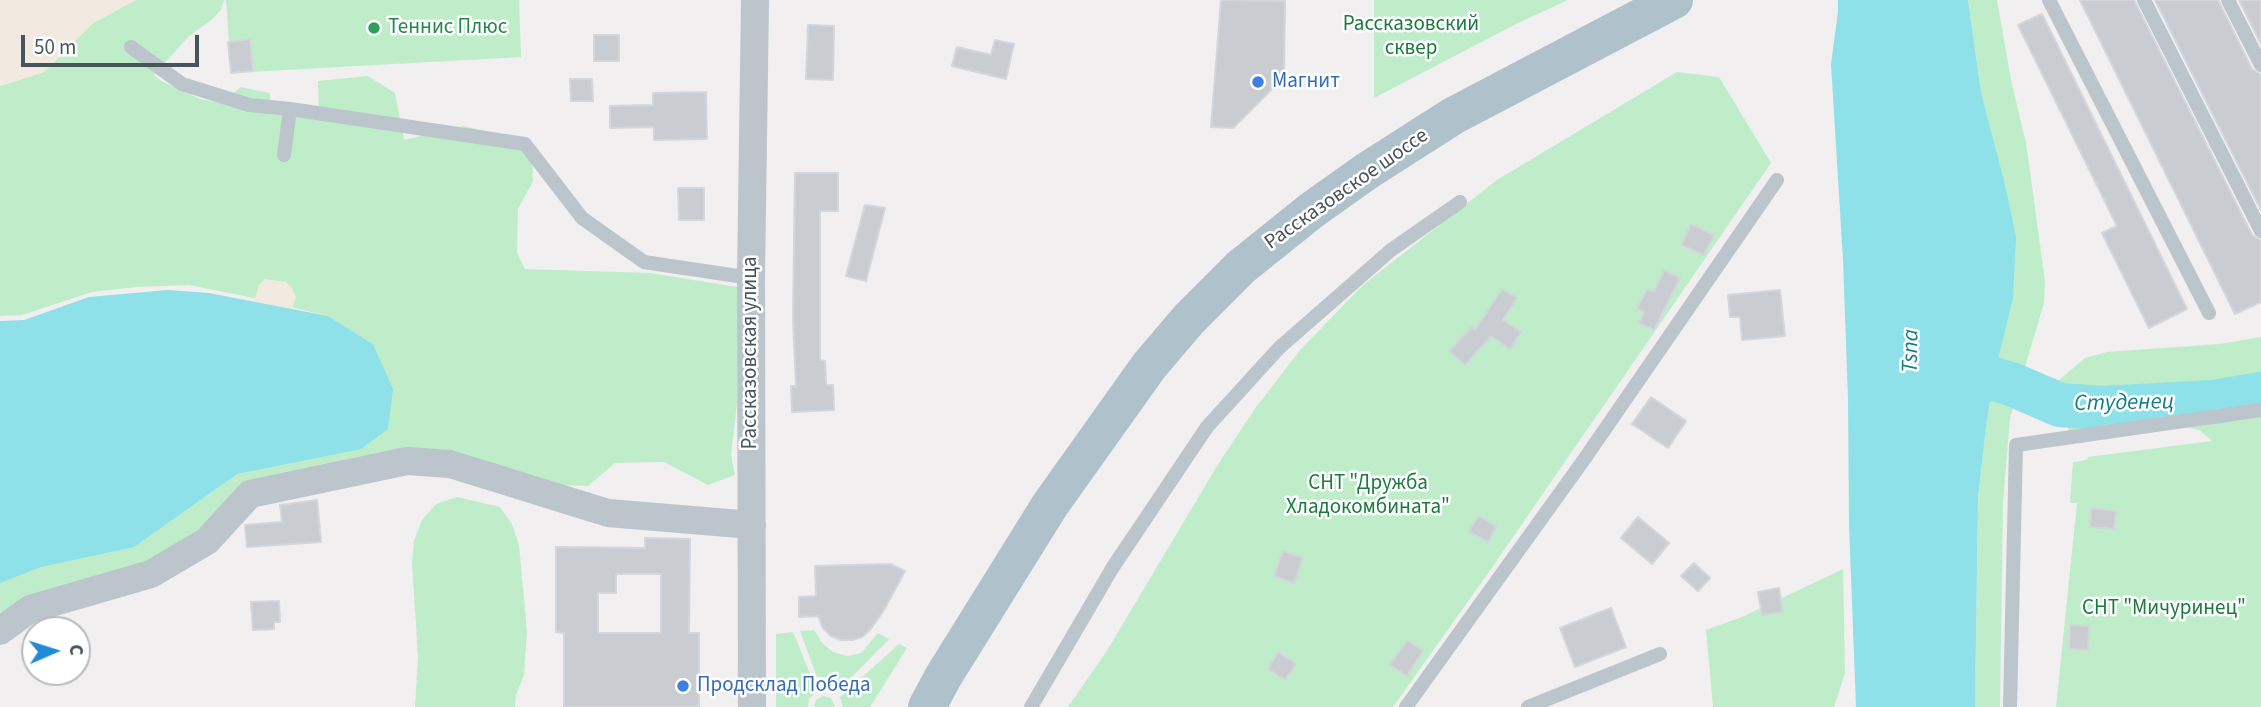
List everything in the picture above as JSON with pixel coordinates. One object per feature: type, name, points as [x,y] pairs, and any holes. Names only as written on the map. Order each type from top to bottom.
[{"type":"main road","name":"Рассказовское шоссе","points":[[927,707],[1050,505],[1134,386],[1189,319],[1241,267],[1323,202],[1453,116],[1674,0]]},
{"type":"street","name":"Рассказовская улица","points":[[752,707],[751,278],[755,0]]},
{"type":"street","points":[[0,631],[30,609],[151,574],[207,541],[250,494],[407,461],[450,464],[608,513],[751,525]]},
{"type":"lane","points":[[2049,0],[2209,313]]},
{"type":"lane","points":[[2144,0],[2261,231]]},
{"type":"lane","points":[[2228,0],[2261,65]]},
{"type":"lane","points":[[131,47],[182,85],[249,105],[525,144],[582,218],[644,262],[751,278]]},
{"type":"lane","points":[[284,155],[290,109]]},
{"type":"lane","points":[[1406,707],[1583,461],[1777,180]]},
{"type":"lane","points":[[1031,707],[1113,567],[1207,427],[1279,348],[1391,250],[1460,202]]},
{"type":"lane","points":[[2010,707],[2016,445],[2261,410]]},
{"type":"lane","points":[[1528,707],[1660,653]]},
{"type":"green space","points":[[136,0],[224,0],[221,10],[189,36],[154,75],[200,99],[221,103],[241,87],[270,93],[271,114],[319,119],[318,81],[368,76],[395,93],[404,140],[464,126],[532,142],[533,181],[518,209],[517,253],[525,269],[650,273],[737,287],[737,404],[731,455],[735,475],[708,485],[664,462],[615,463],[588,486],[550,485],[478,465],[247,486],[201,537],[141,567],[0,622],[0,573],[373,344],[328,316],[189,285],[92,292],[22,315],[0,316],[0,86],[44,72],[93,23]]},
{"type":"green space","name":"Теннис Плюс","points":[[226,0],[519,0],[521,57],[231,73]]},
{"type":"green space","name":"Рассказовский сквер","points":[[1374,0],[1568,0],[1374,98]]},
{"type":"green space","points":[[1968,0],[1997,0],[2011,80],[2026,143],[2045,281],[2044,303],[2010,418],[2003,503],[2000,707],[1975,707],[1978,498],[1987,419],[2016,236],[1981,92]]},
{"type":"green space","name":"СНТ \"Дружба Хладокомбината\"","points":[[1677,72],[1719,77],[1771,163],[1393,707],[1068,707],[1108,649],[1217,466],[1254,410],[1301,349],[1363,285],[1497,180]]},
{"type":"green space","name":"СНТ \"Мичуринец\"","points":[[2261,337],[2261,707],[2056,707],[2077,503],[2070,503],[2073,462],[2087,460],[2088,457],[2212,441],[2199,430],[2157,419],[2135,419],[2124,420],[2079,444],[2053,407],[2052,386],[2085,358],[2107,352],[2220,344]]},
{"type":"green space","points":[[457,497],[500,507],[512,524],[519,545],[527,632],[524,675],[516,695],[515,707],[415,707],[418,657],[412,562],[414,541],[422,520],[436,504]]},
{"type":"green space","points":[[1843,569],[1845,673],[1834,707],[1713,707],[1706,630],[1742,617]]},
{"type":"green space","points":[[814,630],[823,644],[833,652],[847,656],[861,653],[878,633],[889,639],[845,684],[833,677],[817,677],[800,631]]},
{"type":"green space","points":[[793,632],[817,691],[809,699],[808,707],[776,707],[776,634]]},
{"type":"green space","points":[[899,644],[907,648],[870,707],[843,707],[840,697]]},
{"type":"green space","points":[[823,696],[831,698],[835,707],[814,707],[816,700]]},
{"type":"sand","points":[[0,0],[136,0],[93,23],[44,72],[0,86]]},
{"type":"sand","points":[[265,279],[286,282],[292,288],[296,297],[292,309],[254,302],[259,285]]},
{"type":"water","name":"Tsna","points":[[1838,0],[1968,0],[1981,92],[2016,236],[2013,298],[1987,419],[1978,498],[1975,707],[1856,707],[1843,260],[1831,64]]},
{"type":"water","points":[[168,290],[209,293],[328,316],[373,344],[393,389],[388,429],[361,449],[237,474],[134,547],[41,567],[0,583],[0,321],[24,320],[89,297]]},
{"type":"building","points":[[1221,0],[1285,1],[1284,77],[1233,128],[1211,127]]},
{"type":"building","points":[[2080,0],[2134,0],[2252,235],[2261,241],[2261,302],[2235,314]]},
{"type":"building","points":[[2155,0],[2218,0],[2252,69],[2261,75],[2261,210]]},
{"type":"building","points":[[2239,0],[2261,0],[2261,44]]},
{"type":"building","points":[[2042,14],[2187,309],[2149,328],[2102,233],[2117,226],[2018,25]]},
{"type":"building","points":[[808,25],[834,26],[833,80],[806,79]]},
{"type":"building","points":[[594,35],[619,35],[619,61],[594,61]]},
{"type":"building","points":[[250,39],[253,71],[231,73],[228,42]]},
{"type":"building","points":[[995,40],[1014,44],[1006,79],[952,66],[957,47],[991,55]]},
{"type":"building","points":[[570,79],[592,79],[593,101],[571,101]]},
{"type":"building","points":[[706,92],[707,139],[654,140],[654,127],[610,128],[610,106],[653,105],[653,93]]},
{"type":"building","points":[[795,173],[838,173],[838,211],[820,211],[820,360],[825,361],[826,385],[833,385],[834,410],[792,412],[791,386],[796,386],[793,318]]},
{"type":"building","points":[[678,188],[704,188],[704,220],[679,220]]},
{"type":"building","points":[[865,205],[885,208],[866,281],[846,276]]},
{"type":"building","points":[[1691,224],[1714,235],[1704,255],[1681,245]]},
{"type":"building","points":[[1664,270],[1680,278],[1654,330],[1639,323],[1644,312],[1637,309],[1647,289],[1654,292]]},
{"type":"building","points":[[1502,289],[1517,298],[1503,320],[1521,332],[1510,349],[1491,336],[1465,365],[1449,351],[1472,327],[1475,330]]},
{"type":"building","points":[[1780,290],[1785,336],[1742,340],[1740,317],[1730,317],[1728,295]]},
{"type":"building","points":[[1651,397],[1686,421],[1668,448],[1632,424]]},
{"type":"building","points":[[317,500],[321,542],[247,547],[245,525],[282,522],[280,505]]},
{"type":"building","points":[[2091,508],[2116,511],[2114,529],[2090,527]]},
{"type":"building","points":[[1478,516],[1496,526],[1489,542],[1469,532]]},
{"type":"building","points":[[1638,517],[1669,543],[1652,564],[1621,538]]},
{"type":"building","points":[[645,538],[690,539],[689,633],[699,633],[699,707],[564,707],[564,633],[556,632],[556,547],[645,548]],"holes":[[[616,574],[661,574],[661,633],[598,633],[598,593],[616,593]]]},
{"type":"building","points":[[1283,551],[1303,558],[1294,583],[1274,576]]},
{"type":"building","points":[[1694,563],[1710,578],[1698,591],[1681,576]]},
{"type":"building","points":[[890,564],[905,571],[884,610],[862,637],[841,640],[831,636],[823,628],[818,616],[799,617],[799,597],[816,596],[815,566]]},
{"type":"building","points":[[1779,588],[1783,612],[1762,615],[1758,592]]},
{"type":"building","points":[[279,601],[280,622],[274,622],[274,629],[253,630],[251,602]]},
{"type":"building","points":[[1611,608],[1626,647],[1575,667],[1560,628]]},
{"type":"building","points":[[2070,625],[2089,626],[2088,650],[2069,649]]},
{"type":"building","points":[[1407,640],[1423,651],[1407,676],[1390,665]]},
{"type":"building","points":[[1278,652],[1296,664],[1285,680],[1268,669]]},
{"type":"waterway","name":"Студенец","points":[[1939,363],[2011,384],[2060,405],[2101,408],[2214,402],[2261,394]]},
{"type":"place","name":"Теннис Плюс","points":[[374,28]]},
{"type":"place","name":"Магнит","points":[[1258,82]]},
{"type":"place","name":"Продсклад Победа","points":[[683,686]]}]
